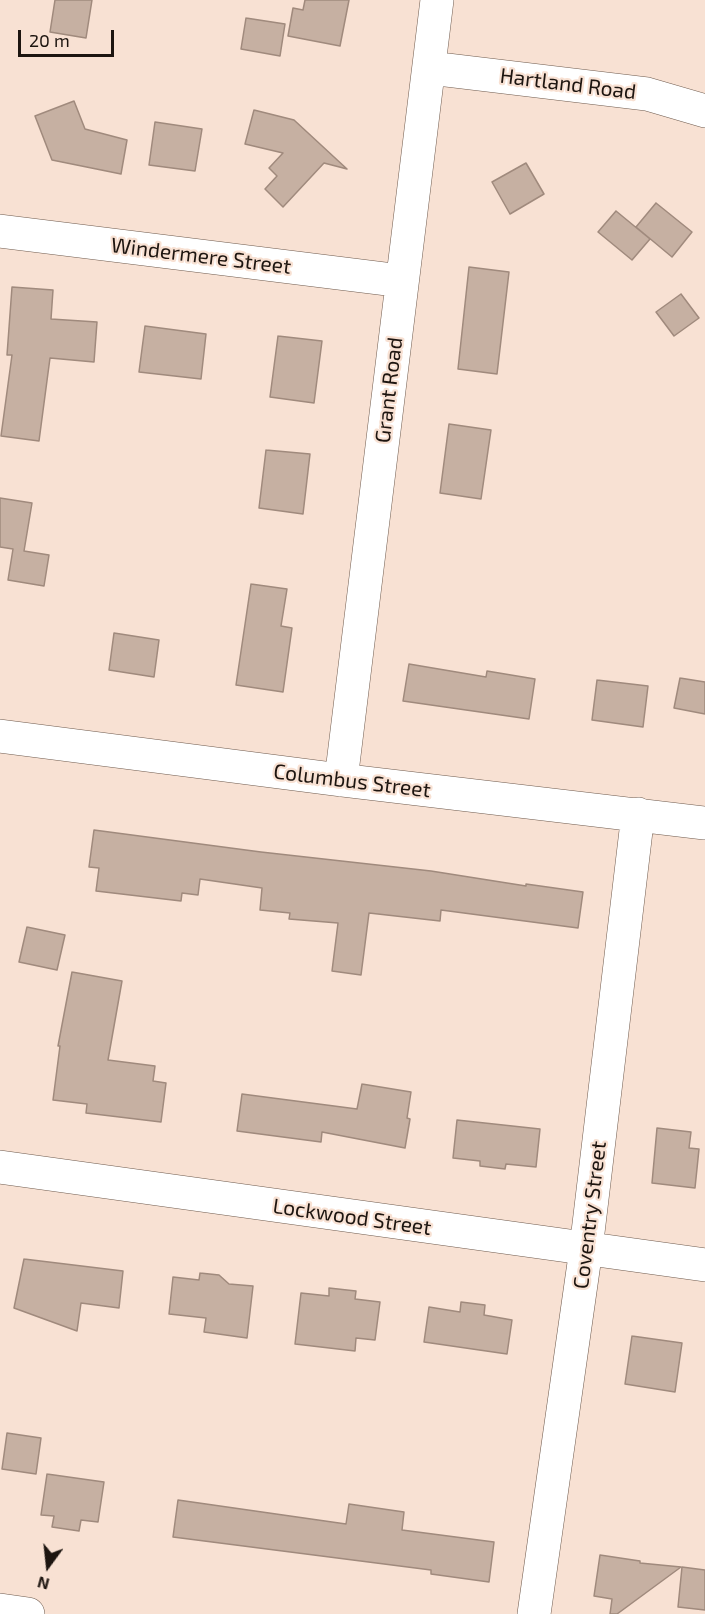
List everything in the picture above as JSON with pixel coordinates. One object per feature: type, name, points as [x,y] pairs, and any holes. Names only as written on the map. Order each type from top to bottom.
[{"type":"street","name":"Grant Road","points":[[341,780],[437,0]]},
{"type":"street","name":"Hartland Road","points":[[430,68],[647,94],[705,111]]},
{"type":"street","name":"Windermere Street","points":[[0,231],[402,281]]},
{"type":"street","name":"Columbus Street","points":[[0,736],[341,780],[705,823]]},
{"type":"street","name":"Coventry Street","points":[[534,1614],[586,1250],[638,814]]},
{"type":"street","name":"Lockwood Street","points":[[0,1167],[705,1265]]},
{"type":"street","points":[[0,1610],[28,1614]]},
{"type":"building","points":[[55,0],[92,0],[86,38],[50,32]]},
{"type":"building","points":[[305,0],[349,0],[340,46],[288,36],[293,8],[303,10]]},
{"type":"building","points":[[246,18],[285,24],[280,56],[241,49]]},
{"type":"building","points":[[74,101],[85,129],[127,140],[121,174],[52,160],[35,116]]},
{"type":"building","points":[[254,110],[294,120],[347,169],[324,163],[283,207],[265,189],[277,176],[269,168],[283,153],[245,144]]},
{"type":"building","points":[[155,122],[202,129],[195,171],[149,165]]},
{"type":"building","points":[[526,163],[544,194],[510,214],[492,182]]},
{"type":"building","points":[[656,203],[692,232],[672,257],[636,227]]},
{"type":"building","points":[[616,211],[650,239],[632,260],[598,232]]},
{"type":"building","points":[[469,267],[509,272],[497,374],[458,369]]},
{"type":"building","points":[[12,287],[53,290],[51,319],[97,322],[94,362],[50,358],[39,441],[1,436],[12,355],[7,355]]},
{"type":"building","points":[[681,294],[699,318],[674,336],[656,312]]},
{"type":"building","points":[[145,326],[206,334],[201,379],[139,372]]},
{"type":"building","points":[[278,336],[322,341],[314,403],[270,397]]},
{"type":"building","points":[[449,424],[491,430],[481,499],[440,493]]},
{"type":"building","points":[[266,450],[310,454],[303,514],[259,508]]},
{"type":"building","points":[[0,498],[32,503],[24,551],[49,555],[44,586],[8,580],[13,549],[0,547]]},
{"type":"building","points":[[251,584],[287,589],[281,626],[292,628],[283,692],[236,685]]},
{"type":"building","points":[[114,633],[159,640],[154,677],[109,670]]},
{"type":"building","points":[[409,664],[486,677],[487,671],[535,679],[529,719],[403,701]]},
{"type":"building","points":[[680,678],[705,682],[705,714],[674,708]]},
{"type":"building","points":[[597,680],[648,686],[643,727],[592,720]]},
{"type":"building","points":[[94,830],[583,892],[578,928],[441,910],[440,921],[369,913],[361,975],[332,971],[338,923],[289,919],[290,913],[260,910],[262,888],[200,879],[198,895],[182,893],[181,901],[96,891],[99,868],[89,867]]},
{"type":"building","points":[[27,927],[65,935],[57,970],[19,962]]},
{"type":"building","points":[[72,972],[122,981],[108,1060],[155,1066],[153,1081],[166,1083],[161,1122],[86,1113],[87,1104],[53,1100],[60,1046],[58,1046]]},
{"type":"building","points":[[362,1084],[411,1092],[407,1118],[410,1119],[405,1148],[322,1132],[321,1142],[237,1131],[242,1094],[357,1109]]},
{"type":"building","points":[[457,1120],[540,1129],[536,1167],[506,1164],[505,1169],[480,1166],[480,1161],[453,1158]]},
{"type":"building","points":[[657,1128],[691,1132],[689,1148],[699,1149],[695,1188],[652,1183]]},
{"type":"building","points":[[24,1259],[123,1271],[119,1308],[81,1303],[77,1331],[14,1308]]},
{"type":"building","points":[[200,1273],[219,1275],[229,1284],[253,1286],[247,1338],[204,1332],[206,1318],[169,1314],[173,1277],[199,1280]]},
{"type":"building","points":[[329,1288],[356,1291],[355,1299],[380,1302],[375,1340],[356,1338],[355,1351],[295,1344],[301,1293],[329,1296]]},
{"type":"building","points":[[461,1302],[485,1305],[484,1315],[512,1320],[507,1354],[424,1342],[429,1307],[460,1312]]},
{"type":"building","points":[[632,1336],[682,1343],[675,1392],[625,1384]]},
{"type":"building","points":[[7,1433],[41,1438],[36,1474],[2,1469]]},
{"type":"building","points":[[47,1474],[104,1482],[98,1522],[81,1520],[79,1531],[52,1527],[54,1516],[41,1515]]},
{"type":"building","points":[[178,1500],[346,1524],[349,1504],[404,1512],[402,1530],[494,1542],[489,1582],[431,1574],[431,1570],[173,1537]]},
{"type":"building","points":[[600,1555],[640,1561],[640,1563],[681,1567],[617,1614],[610,1614],[612,1599],[594,1596]]},
{"type":"building","points":[[682,1567],[705,1570],[705,1610],[678,1607]]}]
